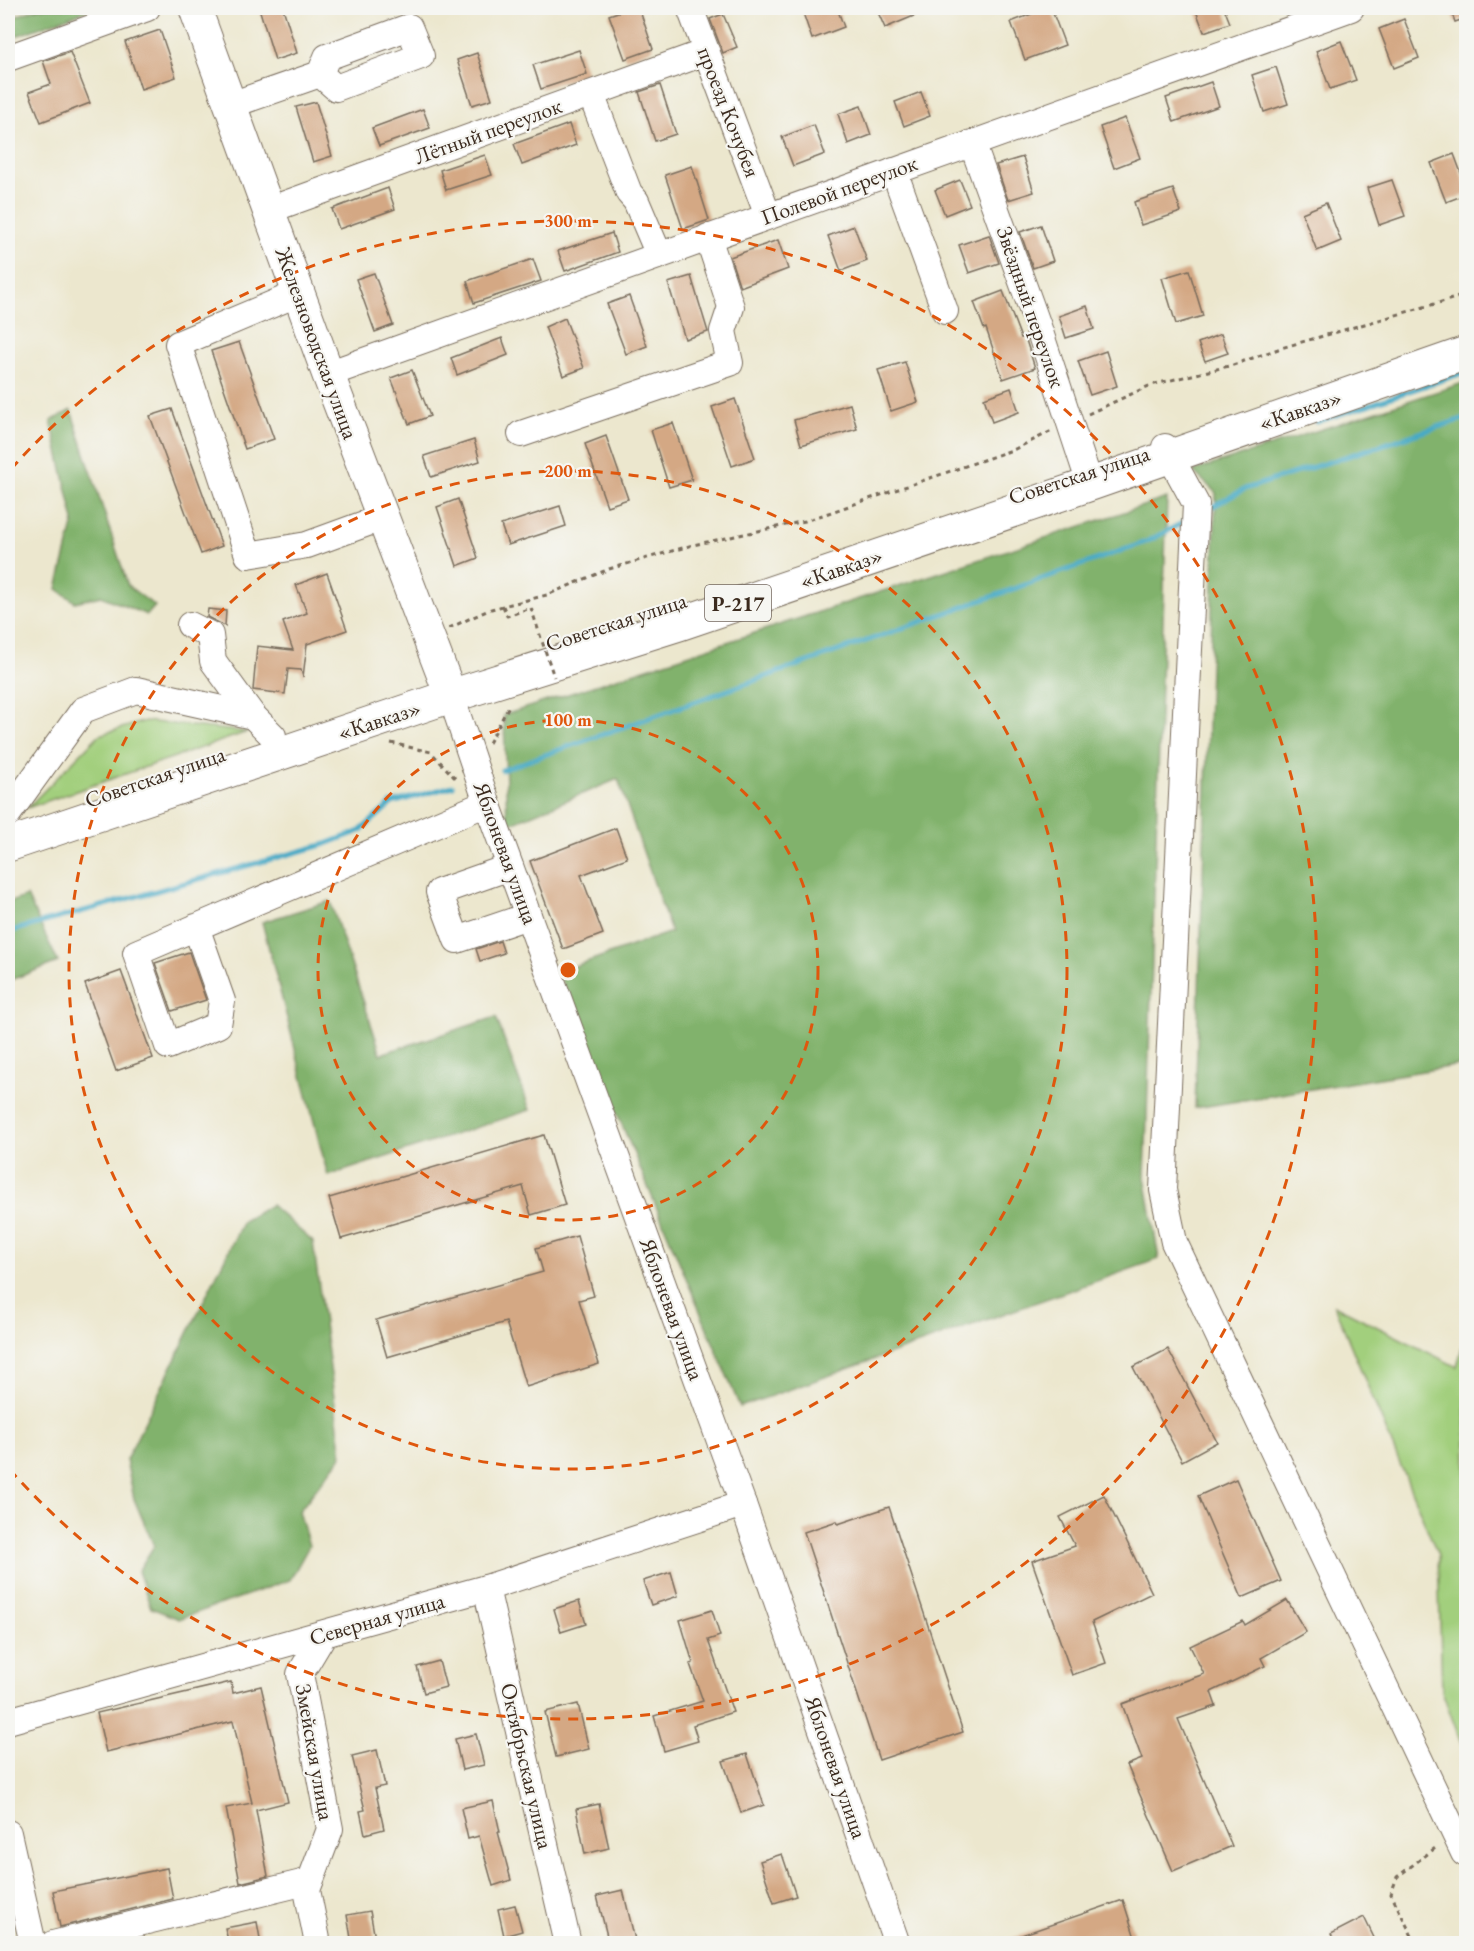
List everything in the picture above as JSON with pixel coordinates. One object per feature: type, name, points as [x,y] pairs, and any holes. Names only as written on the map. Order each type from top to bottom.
[{"type":"highway","name":"Советская улица","points":[[8,829],[263,726],[447,687],[1086,472],[1167,452],[1467,344]]},
{"type":"highway","name":"«Кавказ»","points":[[8,845],[447,687],[679,624],[1167,452],[1467,353]]},
{"type":"main road","name":"Железноводская улица","points":[[195,8],[327,374],[447,687]]},
{"type":"street","points":[[8,58],[147,8]]},
{"type":"street","name":"проезд Кочубея","points":[[690,8],[768,216]]},
{"type":"street","name":"Полевой переулок","points":[[327,374],[1351,8]]},
{"type":"street","name":"Лётный переулок","points":[[269,210],[706,52]]},
{"type":"street","points":[[231,105],[320,74]]},
{"type":"street","points":[[591,94],[629,193],[636,201],[658,255]]},
{"type":"street","name":"Звёздный переулок","points":[[972,143],[1071,422],[1086,472]]},
{"type":"street","points":[[894,171],[945,311]]},
{"type":"street","points":[[521,434],[730,363],[723,331],[730,308],[708,237]]},
{"type":"street","points":[[299,293],[178,345],[248,555],[307,544],[381,518]]},
{"type":"street","points":[[1167,452],[1196,504],[1163,1190],[1174,1242],[1459,1843]]},
{"type":"street","points":[[190,625],[210,635],[213,661],[263,726]]},
{"type":"street","name":"Яблоневая улица","points":[[447,687],[510,867],[743,1504],[897,1944]]},
{"type":"street","points":[[8,814],[83,710],[136,690],[263,726]]},
{"type":"street","points":[[196,927],[222,1001],[218,1025],[168,1046],[136,953],[196,927],[487,803]]},
{"type":"street","points":[[510,867],[439,892],[457,940],[528,916]]},
{"type":"street","name":"Северная улица","points":[[8,1721],[486,1588],[743,1504]]},
{"type":"street","name":"Октябрьская улица","points":[[486,1588],[568,1944]]},
{"type":"street","name":"Змейская улица","points":[[318,1944],[307,1890],[330,1829],[300,1674],[324,1634]]},
{"type":"street","points":[[8,1833],[33,1944]]},
{"type":"street","points":[[53,1944],[310,1881]]},
{"type":"path","points":[[429,638],[491,609],[547,595],[609,569],[693,545],[805,521],[1015,449],[1151,385],[1233,365],[1281,348],[1467,295]]},
{"type":"path","points":[[503,606],[507,616],[531,608],[554,677]]},
{"type":"path","points":[[1416,1944],[1392,1894],[1397,1877],[1459,1843]]},
{"type":"green space","points":[[38,8],[94,8],[8,39],[8,19]]},
{"type":"green space","points":[[1466,382],[1466,1064],[1195,1108],[1216,493],[1193,471]]},
{"type":"green space","points":[[71,410],[128,586],[155,606],[147,615],[101,596],[75,602],[57,589],[74,521],[51,421]]},
{"type":"green space","points":[[1167,498],[1145,1177],[1159,1259],[740,1407],[558,972],[671,932],[618,779],[507,825],[504,715]]},
{"type":"green space","points":[[145,721],[247,732],[27,808],[99,735]]},
{"type":"green space","points":[[27,896],[58,962],[8,981],[8,903]]},
{"type":"green space","points":[[330,901],[381,1054],[496,1017],[530,1110],[328,1176],[262,922]]},
{"type":"green space","points":[[271,1205],[313,1242],[342,1456],[299,1511],[309,1546],[290,1580],[179,1619],[151,1608],[138,1571],[154,1546],[134,1499],[126,1460],[243,1221]]},
{"type":"green space","points":[[1334,1305],[1457,1367],[1466,1332],[1466,1756],[1442,1691],[1438,1555]]},
{"type":"building","points":[[259,8],[283,8],[297,53],[275,60]]},
{"type":"building","points":[[630,8],[639,8],[653,49],[625,59],[609,15]]},
{"type":"building","points":[[818,8],[837,8],[844,27],[812,39],[803,13]]},
{"type":"building","points":[[876,8],[933,8],[885,28]]},
{"type":"building","points":[[1051,8],[1065,45],[1025,60],[1011,22]]},
{"type":"building","points":[[1195,8],[1224,8],[1230,23],[1204,32]]},
{"type":"building","points":[[1450,8],[1467,8],[1467,18],[1455,22]]},
{"type":"building","points":[[723,14],[737,47],[723,53],[710,19]]},
{"type":"building","points":[[1404,19],[1419,58],[1394,68],[1379,29]]},
{"type":"building","points":[[160,30],[176,77],[141,89],[125,42]]},
{"type":"building","points":[[1341,41],[1356,80],[1330,89],[1316,51]]},
{"type":"building","points":[[579,50],[587,74],[541,89],[533,65]]},
{"type":"building","points":[[70,52],[90,103],[41,122],[29,92],[51,84],[43,61]]},
{"type":"building","points":[[477,53],[492,99],[472,105],[457,60]]},
{"type":"building","points":[[1276,67],[1288,104],[1264,112],[1252,75]]},
{"type":"building","points":[[1211,82],[1219,106],[1174,122],[1166,98]]},
{"type":"building","points":[[660,85],[676,134],[655,141],[639,92]]},
{"type":"building","points":[[921,92],[930,116],[904,126],[895,102]]},
{"type":"building","points":[[316,102],[332,156],[313,162],[296,107]]},
{"type":"building","points":[[861,106],[871,135],[848,144],[838,114]]},
{"type":"building","points":[[423,109],[430,128],[379,146],[372,128]]},
{"type":"building","points":[[1125,118],[1140,158],[1114,168],[1100,127]]},
{"type":"building","points":[[569,124],[576,145],[522,165],[514,144]]},
{"type":"building","points":[[814,125],[825,154],[793,166],[782,137]]},
{"type":"building","points":[[1454,154],[1467,194],[1446,202],[1431,163]]},
{"type":"building","points":[[485,155],[492,175],[446,190],[440,170]]},
{"type":"building","points":[[1023,157],[1034,192],[1008,200],[996,165]]},
{"type":"building","points":[[692,166],[709,220],[683,229],[665,175]]},
{"type":"building","points":[[960,180],[970,205],[945,215],[935,190]]},
{"type":"building","points":[[1392,180],[1405,216],[1379,225],[1367,188]]},
{"type":"building","points":[[388,188],[395,209],[339,229],[332,209]]},
{"type":"building","points":[[1173,189],[1181,212],[1141,225],[1134,202]]},
{"type":"building","points":[[1326,203],[1341,241],[1317,251],[1302,213]]},
{"type":"building","points":[[1041,225],[1053,261],[1033,268],[1020,232]]},
{"type":"building","points":[[854,226],[867,261],[841,271],[828,236]]},
{"type":"building","points":[[612,233],[618,252],[565,271],[558,251]]},
{"type":"building","points":[[989,235],[999,263],[969,273],[959,245]]},
{"type":"building","points":[[778,240],[788,269],[740,287],[730,257]]},
{"type":"building","points":[[533,259],[541,281],[474,303],[467,281]]},
{"type":"building","points":[[1189,270],[1203,316],[1176,324],[1162,278]]},
{"type":"building","points":[[374,273],[393,325],[375,332],[356,279]]},
{"type":"building","points":[[691,276],[708,332],[685,339],[668,283]]},
{"type":"building","points":[[1003,291],[1021,338],[1025,337],[1035,368],[1003,379],[986,328],[984,329],[974,302]]},
{"type":"building","points":[[629,296],[647,346],[626,354],[607,304]]},
{"type":"building","points":[[1087,306],[1094,329],[1066,338],[1059,316]]},
{"type":"building","points":[[565,318],[584,368],[563,376],[545,327]]},
{"type":"building","points":[[1221,334],[1228,353],[1205,361],[1198,343]]},
{"type":"building","points":[[502,338],[508,355],[457,375],[451,358]]},
{"type":"building","points":[[239,342],[274,439],[245,449],[211,351]]},
{"type":"building","points":[[1106,351],[1117,386],[1090,395],[1078,361]]},
{"type":"building","points":[[905,362],[918,402],[891,411],[878,370]]},
{"type":"building","points":[[412,370],[430,416],[409,424],[391,378]]},
{"type":"building","points":[[1011,388],[1019,412],[992,422],[984,398]]},
{"type":"building","points":[[735,399],[755,458],[732,466],[712,407]]},
{"type":"building","points":[[850,404],[857,429],[801,445],[794,420]]},
{"type":"building","points":[[172,409],[222,546],[201,554],[150,416]]},
{"type":"building","points":[[673,423],[692,480],[669,487],[651,430]]},
{"type":"building","points":[[606,436],[628,499],[607,506],[585,444]]},
{"type":"building","points":[[474,440],[480,461],[431,477],[424,456]]},
{"type":"building","points":[[458,499],[478,558],[457,566],[437,507]]},
{"type":"building","points":[[560,506],[566,526],[508,545],[501,525]]},
{"type":"building","points":[[327,573],[347,630],[307,644],[303,677],[301,670],[288,669],[285,694],[253,690],[257,646],[293,650],[283,622],[307,613],[296,585]]},
{"type":"building","points":[[208,609],[226,611],[225,626],[207,617]]},
{"type":"building","points":[[616,828],[627,858],[581,875],[603,934],[563,949],[530,861]]},
{"type":"building","points":[[500,941],[504,953],[480,961],[476,949]]},
{"type":"building","points":[[189,952],[206,1000],[172,1011],[155,963]]},
{"type":"building","points":[[121,971],[153,1058],[116,1071],[85,984]]},
{"type":"building","points":[[544,1135],[565,1205],[531,1215],[523,1186],[341,1239],[329,1198]]},
{"type":"building","points":[[577,1236],[594,1296],[579,1300],[599,1364],[526,1387],[506,1322],[387,1357],[376,1320],[543,1272],[536,1248]]},
{"type":"building","points":[[1168,1349],[1217,1442],[1182,1461],[1133,1367]]},
{"type":"building","points":[[1236,1479],[1281,1581],[1242,1598],[1198,1496]]},
{"type":"building","points":[[1104,1495],[1152,1593],[1092,1622],[1106,1663],[1072,1675],[1032,1561],[1075,1546],[1060,1517]]},
{"type":"building","points":[[889,1507],[963,1732],[879,1760],[804,1532],[837,1521],[838,1524]]},
{"type":"building","points":[[671,1572],[678,1596],[651,1605],[643,1581]]},
{"type":"building","points":[[1287,1600],[1306,1632],[1261,1658],[1265,1666],[1211,1692],[1216,1706],[1178,1719],[1232,1846],[1173,1871],[1127,1765],[1142,1759],[1122,1704],[1204,1674],[1190,1646],[1243,1621],[1245,1625]]},
{"type":"building","points":[[579,1601],[586,1624],[561,1632],[554,1609]]},
{"type":"building","points":[[712,1610],[720,1636],[708,1640],[733,1712],[693,1725],[698,1741],[664,1751],[654,1716],[703,1701],[690,1664],[693,1663],[680,1620]]},
{"type":"building","points":[[439,1661],[446,1687],[424,1693],[417,1667]]},
{"type":"building","points":[[231,1682],[233,1693],[261,1686],[288,1802],[256,1810],[268,1876],[240,1883],[226,1808],[252,1803],[233,1721],[106,1752],[97,1713]]},
{"type":"building","points":[[578,1704],[589,1749],[556,1757],[545,1712]]},
{"type":"building","points":[[476,1734],[484,1765],[462,1770],[455,1739]]},
{"type":"building","points":[[377,1750],[385,1786],[375,1788],[384,1829],[365,1834],[360,1811],[365,1810],[352,1756]]},
{"type":"building","points":[[747,1754],[764,1805],[741,1813],[723,1761]]},
{"type":"building","points":[[493,1801],[500,1832],[498,1832],[511,1880],[493,1886],[479,1836],[468,1839],[461,1808]]},
{"type":"building","points":[[599,1804],[609,1848],[585,1854],[576,1809]]},
{"type":"building","points":[[782,1854],[796,1896],[774,1903],[760,1861]]},
{"type":"building","points":[[167,1868],[173,1899],[60,1927],[53,1891]]},
{"type":"building","points":[[623,1890],[636,1944],[609,1944],[597,1896]]},
{"type":"building","points":[[1123,1900],[1137,1944],[1004,1944],[1004,1941]]},
{"type":"building","points":[[515,1905],[522,1931],[504,1936],[498,1909]]},
{"type":"building","points":[[370,1911],[376,1944],[352,1944],[347,1915]]},
{"type":"building","points":[[1364,1917],[1377,1944],[1336,1944],[1331,1934]]},
{"type":"building","points":[[257,1922],[261,1944],[229,1944],[225,1928]]},
{"type":"waterway","points":[[1317,422],[1466,372]]},
{"type":"waterway","points":[[1204,511],[1245,489],[1466,418]]},
{"type":"waterway","points":[[502,770],[1146,542],[1188,520]]},
{"type":"waterway","points":[[8,932],[326,844],[360,831],[392,803],[453,786]]}]
